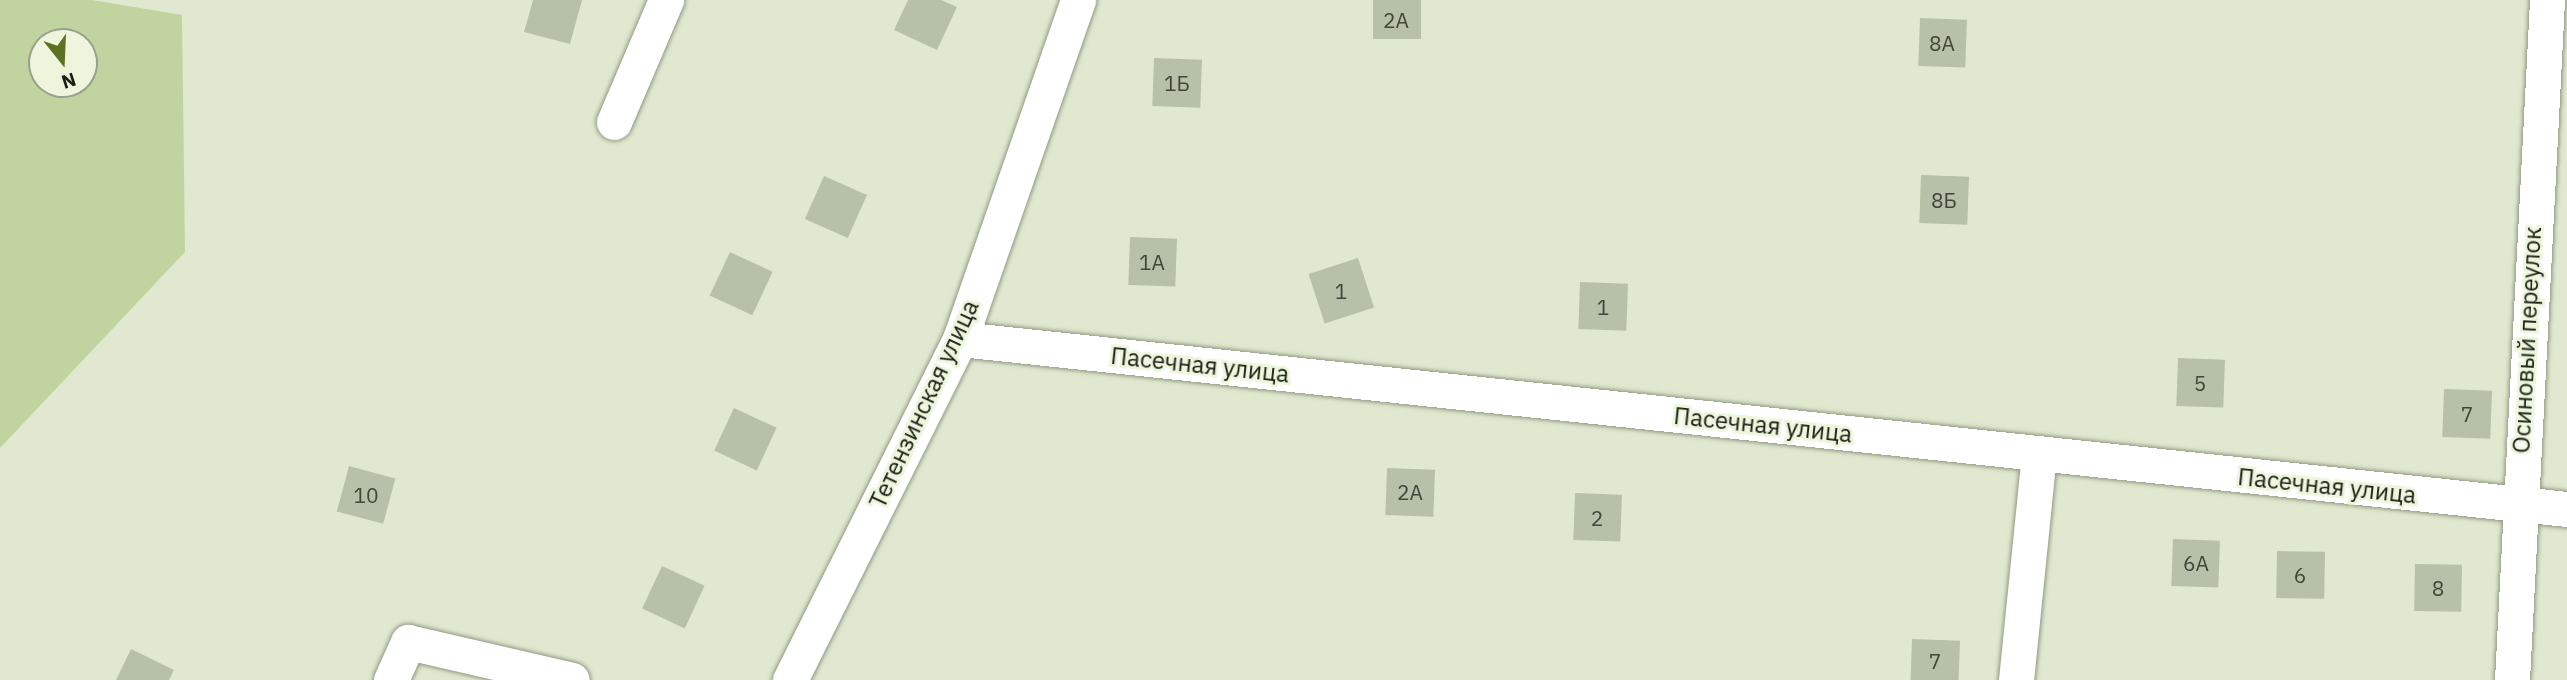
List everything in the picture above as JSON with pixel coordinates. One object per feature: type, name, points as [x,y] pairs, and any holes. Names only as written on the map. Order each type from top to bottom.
[{"type":"street","points":[[614,122],[666,0]]},
{"type":"street","name":"Тетензинская улица","points":[[790,680],[960,339],[1078,0]]},
{"type":"street","name":"Осиновый переулок","points":[[2512,680],[2518,506],[2547,0]]},
{"type":"street","name":"Пасечная улица","points":[[960,339],[2518,506],[2567,509]]},
{"type":"street","points":[[2016,680],[2039,455]]},
{"type":"street","points":[[391,680],[408,642],[572,680]]},
{"type":"green space","points":[[0,0],[92,0],[182,15],[185,252],[0,448]]},
{"type":"building","points":[[533,0],[582,0],[570,44],[524,32]]},
{"type":"building","points":[[908,0],[941,0],[957,7],[937,50],[894,30]]},
{"type":"building","points":[[1373,0],[1421,0],[1421,39],[1373,39]]},
{"type":"building","points":[[1920,18],[1967,20],[1965,68],[1918,66]]},
{"type":"building","points":[[1154,58],[1202,60],[1200,108],[1152,106]]},
{"type":"building","points":[[1921,175],[1969,177],[1967,225],[1919,223]]},
{"type":"building","points":[[824,176],[867,195],[848,238],[805,219]]},
{"type":"building","points":[[1130,237],[1177,239],[1175,287],[1128,285]]},
{"type":"building","points":[[730,252],[773,272],[752,315],[710,296]]},
{"type":"building","points":[[1358,258],[1374,307],[1325,324],[1309,274]]},
{"type":"building","points":[[1580,282],[1628,284],[1626,331],[1578,329]]},
{"type":"building","points":[[2178,358],[2225,360],[2223,408],[2176,406]]},
{"type":"building","points":[[2444,389],[2492,391],[2490,439],[2442,437]]},
{"type":"building","points":[[734,408],[777,428],[757,470],[714,451]]},
{"type":"building","points":[[349,466],[395,478],[383,524],[337,511]]},
{"type":"building","points":[[1387,468],[1435,470],[1433,517],[1385,515]]},
{"type":"building","points":[[1575,493],[1622,495],[1620,542],[1573,540]]},
{"type":"building","points":[[2173,539],[2220,541],[2218,588],[2171,586]]},
{"type":"building","points":[[2277,551],[2325,552],[2324,599],[2276,598]]},
{"type":"building","points":[[2415,564],[2462,565],[2461,612],[2414,611]]},
{"type":"building","points":[[662,566],[705,586],[685,628],[642,609]]},
{"type":"building","points":[[1912,639],[1960,641],[1959,680],[1911,680]]},
{"type":"building","points":[[131,649],[174,670],[169,680],[116,680]]}]
